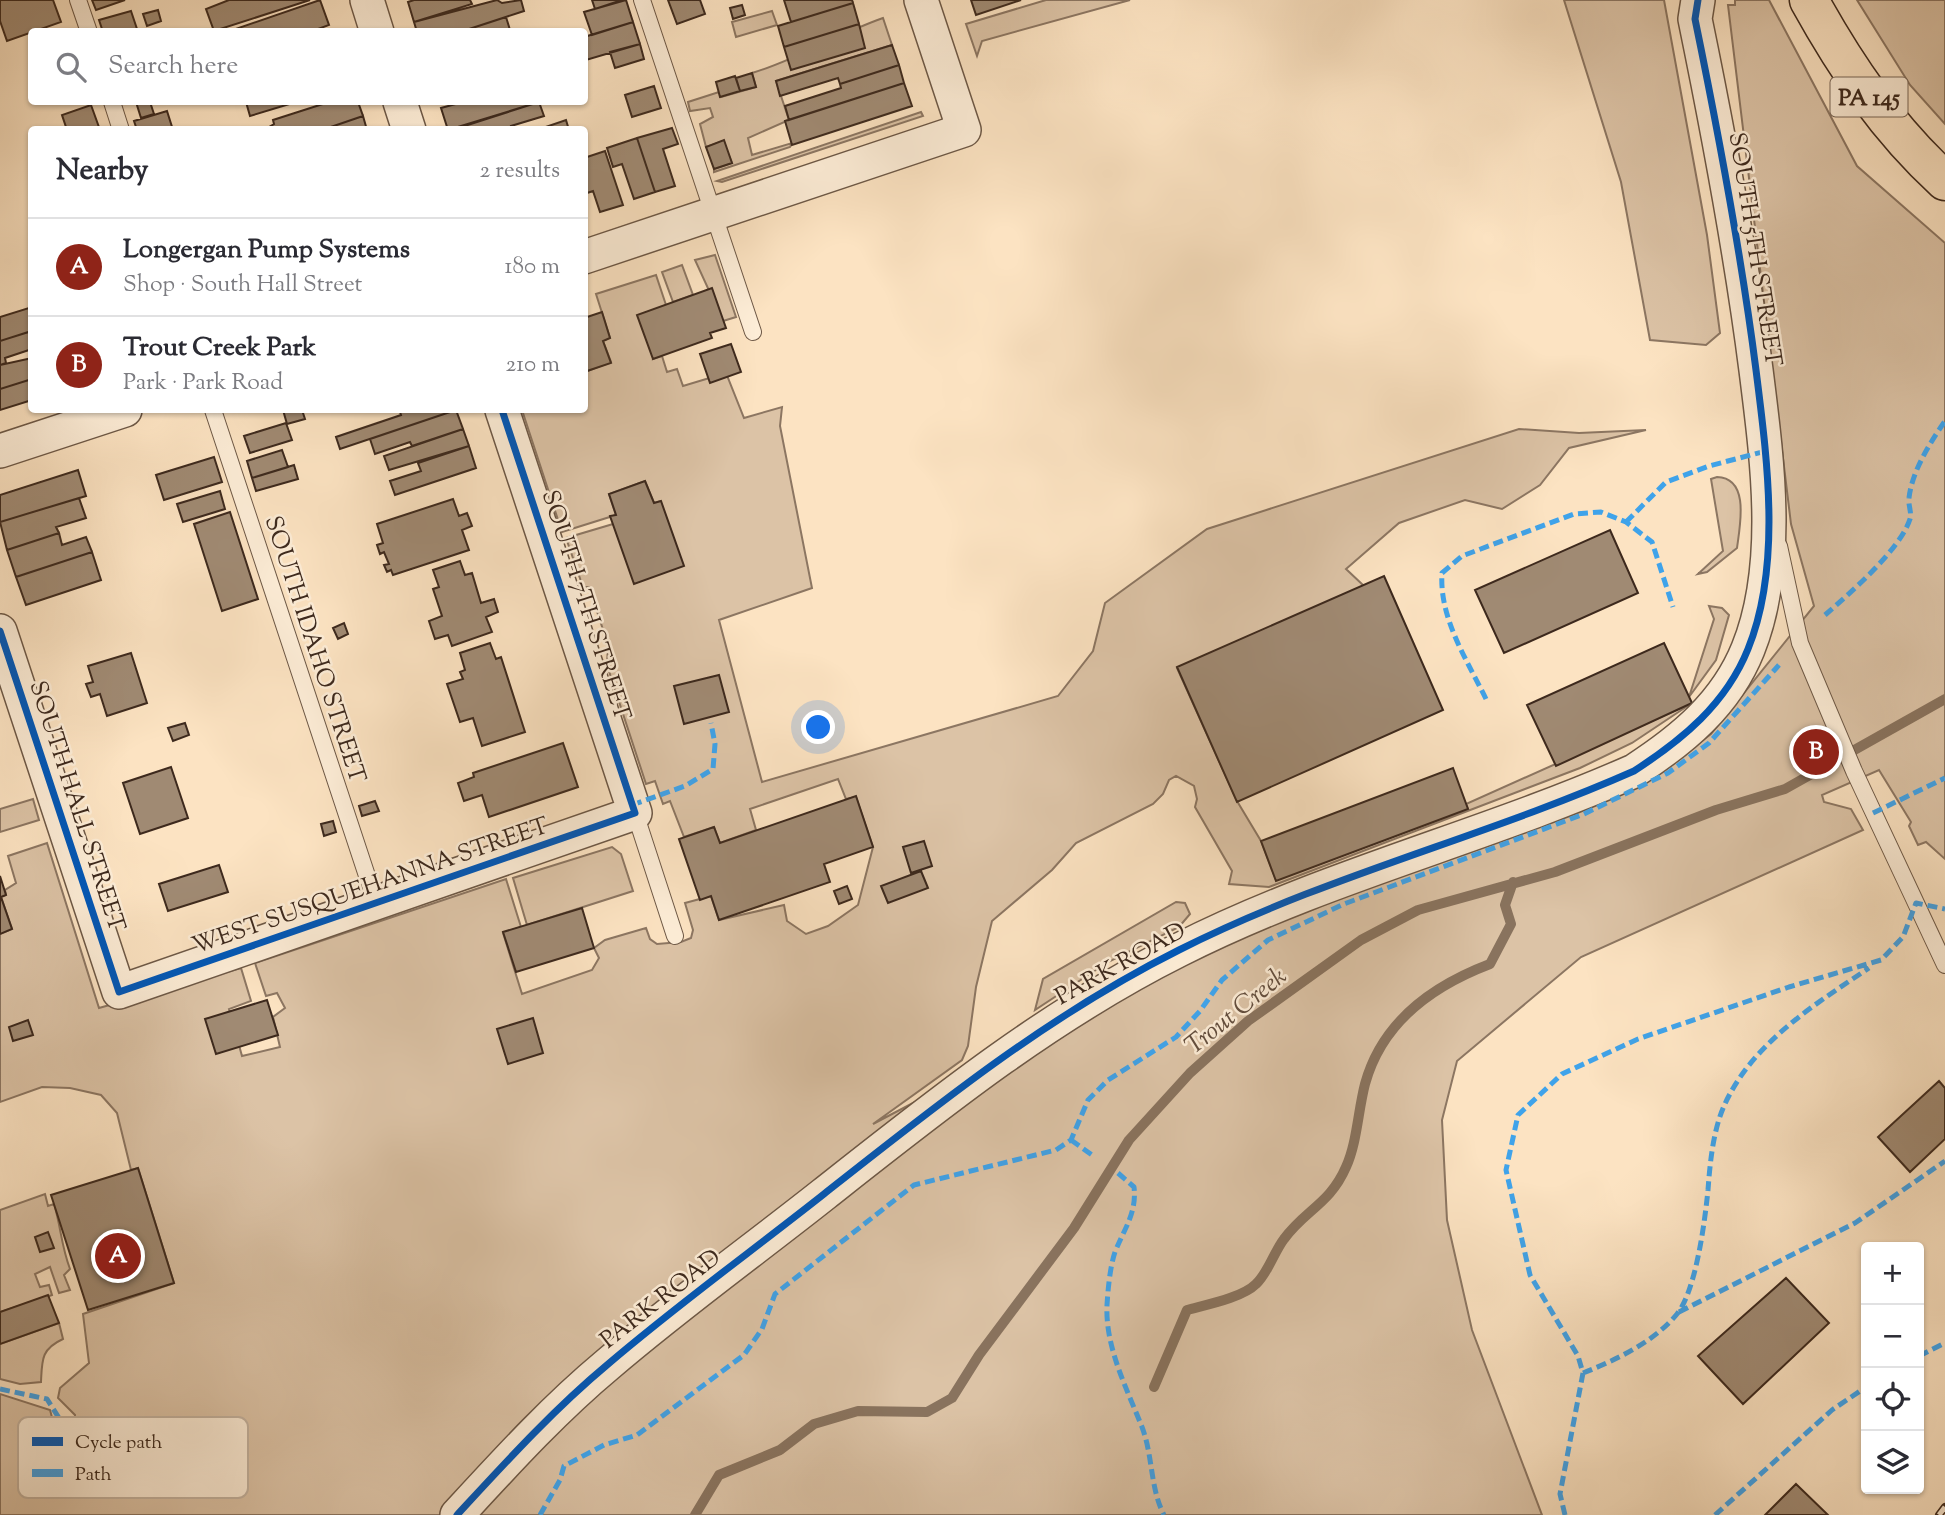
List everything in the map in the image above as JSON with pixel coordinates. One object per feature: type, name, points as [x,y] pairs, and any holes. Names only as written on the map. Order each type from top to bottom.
[{"type":"main road","name":"PA 145","points":[[1809,0],[1846,63],[1881,114],[1945,181]]},
{"type":"street","points":[[367,0],[376,28]]},
{"type":"street","points":[[588,256],[964,130],[921,0]]},
{"type":"street","name":"SOUTH 5TH STREET","points":[[1695,6],[1745,280],[1770,506]]},
{"type":"street","points":[[401,105],[408,126]]},
{"type":"street","points":[[0,451],[116,413]]},
{"type":"street","name":"SOUTH 7TH STREET","points":[[503,413],[635,813]]},
{"type":"street","name":"PARK ROAD","points":[[457,1515],[523,1444],[606,1366],[966,1082],[1045,1026],[1160,960],[1251,917],[1611,781],[1634,771],[1677,743],[1708,714],[1727,688],[1748,651],[1761,612],[1770,506]]},
{"type":"street","name":"SOUTH HALL STREET","points":[[0,631],[118,992]]},
{"type":"street","name":"WEST SUSQUEHANNA STREET","points":[[118,992],[635,813]]},
{"type":"lane","points":[[78,0],[88,28]]},
{"type":"lane","points":[[642,0],[753,332]]},
{"type":"lane","points":[[113,105],[120,126]]},
{"type":"lane","name":"SOUTH IDAHO STREET","points":[[214,413],[376,903]]},
{"type":"lane","name":"SOUTH 5TH STREET","points":[[1770,506],[1800,643],[1854,771],[1945,965]]},
{"type":"lane","name":"SOUTH 7TH STREET","points":[[635,813],[675,936]]},
{"type":"shaded area","points":[[1046,0],[1130,0],[982,41],[977,56],[966,24]]},
{"type":"shaded area","points":[[1564,0],[1664,0],[1707,235],[1720,333],[1706,345],[1650,340],[1621,182]]},
{"type":"shaded area","points":[[1735,0],[1769,0],[1857,166],[1945,243],[1945,859],[1926,842],[1918,845],[1909,826],[1911,822],[1879,770],[1822,795],[1824,802],[1851,809],[1863,830],[1581,957],[1457,1061],[1442,1120],[1447,1220],[1472,1330],[1542,1515],[0,1515],[0,1394],[50,1410],[52,1417],[18,1417],[18,1498],[248,1498],[248,1417],[75,1417],[58,1398],[60,1388],[89,1363],[83,1314],[174,1283],[138,1168],[131,1170],[117,1113],[101,1095],[70,1088],[42,1087],[0,1102],[0,934],[12,929],[1,897],[6,895],[5,890],[16,883],[8,856],[47,843],[99,1008],[241,968],[251,1001],[229,1009],[242,1056],[280,1047],[273,1017],[285,1008],[277,993],[266,996],[255,963],[506,879],[521,927],[503,933],[522,994],[592,970],[599,958],[594,948],[605,940],[646,928],[650,939],[657,944],[681,942],[691,938],[693,930],[685,903],[711,896],[719,920],[784,905],[787,921],[806,934],[828,926],[858,905],[873,847],[856,797],[846,799],[838,779],[750,809],[756,830],[720,843],[714,827],[684,837],[670,801],[663,804],[655,781],[646,784],[607,665],[608,645],[589,587],[583,587],[566,538],[613,524],[661,501],[654,503],[645,481],[609,494],[616,515],[562,532],[523,413],[588,413],[588,371],[611,362],[603,341],[610,338],[596,294],[656,275],[666,305],[653,359],[662,356],[667,372],[677,369],[683,386],[726,373],[744,418],[782,407],[780,426],[812,588],[719,620],[762,782],[1058,696],[1093,651],[1105,603],[1207,529],[1519,429],[1579,433],[1646,430],[1569,448],[1540,485],[1502,509],[1465,500],[1399,523],[1346,569],[1364,586],[1177,668],[1237,801],[1261,841],[1276,880],[1468,809],[1466,804],[1692,703],[1632,743],[1580,768],[1269,887],[1229,884],[1232,871],[1195,807],[1197,799],[1194,786],[1176,776],[1169,780],[1163,794],[1153,804],[1076,843],[1052,870],[992,921],[976,987],[968,1046],[962,1060],[873,1124],[1210,947],[1662,771],[1711,734],[1814,606],[1791,524],[1728,5],[1735,5]]},
{"type":"shaded area","points":[[1857,0],[1945,0],[1945,124],[1910,85]]},
{"type":"shaded area","points":[[772,11],[777,25],[736,37],[732,22]]},
{"type":"shaded area","points":[[883,18],[892,45],[776,81],[789,120],[748,138],[752,155],[792,143],[790,147],[714,172],[714,169],[732,163],[723,141],[706,147],[700,124],[713,117],[710,108],[690,111],[688,102],[719,92],[721,97],[756,87],[752,73]]},
{"type":"shaded area","points":[[921,112],[923,116],[722,182],[717,181]]},
{"type":"shaded area","points":[[715,255],[736,317],[723,321],[695,260]]},
{"type":"shaded area","points":[[682,265],[693,295],[673,302],[662,272]]},
{"type":"shaded area","points":[[1711,479],[1727,479],[1739,494],[1741,516],[1737,548],[1707,572],[1698,574],[1723,551]]},
{"type":"shaded area","points":[[1709,606],[1722,608],[1729,615],[1716,660],[1689,697],[1714,619]]},
{"type":"shaded area","points":[[33,799],[39,820],[0,832],[0,809]]},
{"type":"shaded area","points":[[612,847],[621,854],[633,891],[527,925],[513,878]]},
{"type":"shaded area","points":[[1176,902],[1185,903],[1190,914],[1179,927],[1108,962],[1035,1010],[1043,979]]},
{"type":"shaded area","points":[[45,1194],[48,1206],[54,1204],[70,1269],[64,1275],[70,1290],[59,1293],[50,1267],[35,1274],[40,1287],[49,1285],[52,1295],[0,1312],[0,1210]]},
{"type":"shaded area","points":[[59,1323],[63,1339],[50,1347],[44,1356],[41,1382],[20,1384],[0,1379],[0,1344]]},
{"type":"building","points":[[0,0],[53,0],[61,22],[44,28],[28,28],[28,34],[7,41],[0,21]]},
{"type":"building","points":[[92,0],[125,0],[96,10]]},
{"type":"building","points":[[229,0],[310,0],[223,28],[213,28],[206,9]]},
{"type":"building","points":[[320,0],[329,25],[321,28],[239,28]]},
{"type":"building","points":[[470,0],[472,4],[414,22],[408,2]]},
{"type":"building","points":[[497,0],[502,3],[521,0],[524,11],[472,28],[416,28],[414,22]]},
{"type":"building","points":[[592,0],[622,0],[595,9]]},
{"type":"building","points":[[626,0],[633,22],[592,35],[584,12]]},
{"type":"building","points":[[668,0],[700,0],[705,14],[677,24]]},
{"type":"building","points":[[784,0],[852,0],[853,3],[791,22]]},
{"type":"building","points":[[971,0],[1021,0],[976,15]]},
{"type":"building","points":[[853,3],[859,24],[784,47],[778,26]]},
{"type":"building","points":[[742,5],[745,15],[733,19],[730,8]]},
{"type":"building","points":[[158,10],[161,21],[147,26],[143,14]]},
{"type":"building","points":[[131,11],[137,28],[102,28],[99,20]]},
{"type":"building","points":[[506,17],[509,28],[472,28]]},
{"type":"building","points":[[633,22],[640,44],[588,59],[588,36]]},
{"type":"building","points":[[859,24],[865,48],[791,70],[784,47]]},
{"type":"building","points":[[640,44],[644,59],[615,68],[610,52]]},
{"type":"building","points":[[892,45],[899,65],[840,84],[838,78],[780,96],[776,81]]},
{"type":"building","points":[[899,65],[904,83],[789,120],[785,106]]},
{"type":"building","points":[[752,73],[756,87],[740,91],[736,78]]},
{"type":"building","points":[[735,76],[740,91],[720,97],[716,82]]},
{"type":"building","points":[[904,83],[912,106],[792,145],[785,121]]},
{"type":"building","points":[[654,86],[661,108],[632,117],[625,95]]},
{"type":"building","points":[[91,105],[99,126],[66,126],[62,115]]},
{"type":"building","points":[[137,105],[151,105],[154,114],[141,118]]},
{"type":"building","points":[[247,105],[286,105],[250,116]]},
{"type":"building","points":[[320,105],[359,105],[363,116],[334,126],[271,126],[274,124],[273,120]]},
{"type":"building","points":[[452,105],[529,105],[461,126],[447,126],[441,108]]},
{"type":"building","points":[[530,105],[540,105],[544,116],[511,126],[464,126]]},
{"type":"building","points":[[167,111],[172,126],[136,126],[134,121]]},
{"type":"building","points":[[363,116],[366,126],[334,126]]},
{"type":"building","points":[[566,120],[568,126],[549,126]]},
{"type":"building","points":[[672,128],[678,144],[663,149],[675,186],[655,192],[637,138]]},
{"type":"building","points":[[637,138],[655,192],[634,199],[622,164],[613,167],[607,148]]},
{"type":"building","points":[[724,140],[732,163],[714,169],[706,147]]},
{"type":"building","points":[[605,151],[623,205],[600,212],[593,191],[588,193],[588,157]]},
{"type":"building","points":[[712,288],[726,328],[710,333],[712,338],[653,359],[637,315]]},
{"type":"building","points":[[28,308],[28,332],[0,341],[0,317]]},
{"type":"building","points":[[602,312],[610,338],[603,341],[611,363],[588,371],[588,317]]},
{"type":"building","points":[[28,332],[28,350],[5,358],[6,363],[0,365],[0,341]]},
{"type":"building","points":[[731,344],[741,372],[710,383],[700,354]]},
{"type":"building","points":[[28,359],[28,380],[0,389],[0,365]]},
{"type":"building","points":[[28,380],[28,401],[0,410],[0,389]]},
{"type":"building","points":[[284,413],[303,413],[305,419],[287,424]]},
{"type":"building","points":[[400,413],[447,413],[340,449],[336,437],[401,415]]},
{"type":"building","points":[[447,413],[457,413],[463,429],[412,446],[410,442],[375,454],[370,439]]},
{"type":"building","points":[[286,423],[292,440],[250,453],[244,436]]},
{"type":"building","points":[[463,429],[469,446],[389,470],[384,456]]},
{"type":"building","points":[[469,446],[476,468],[395,495],[390,481],[421,471],[418,463]]},
{"type":"building","points":[[282,450],[288,467],[252,478],[247,461]]},
{"type":"building","points":[[214,457],[222,482],[164,500],[156,475]]},
{"type":"building","points":[[294,465],[298,479],[256,491],[252,478]]},
{"type":"building","points":[[78,470],[86,496],[0,522],[0,495]]},
{"type":"building","points":[[645,481],[654,503],[661,501],[684,566],[634,584],[610,516],[616,515],[609,494]]},
{"type":"building","points":[[220,491],[225,509],[183,522],[177,504]]},
{"type":"building","points":[[79,498],[86,518],[56,527],[59,533],[7,550],[0,522]]},
{"type":"building","points":[[453,499],[459,516],[467,513],[472,526],[462,530],[469,550],[393,575],[391,570],[387,572],[384,565],[389,564],[384,552],[380,554],[377,545],[383,543],[377,524]]},
{"type":"building","points":[[230,512],[258,599],[222,611],[194,524]]},
{"type":"building","points":[[1610,530],[1638,593],[1504,653],[1475,590]]},
{"type":"building","points":[[59,533],[62,545],[86,537],[92,552],[16,577],[7,550]]},
{"type":"building","points":[[92,552],[101,580],[26,605],[16,577]]},
{"type":"building","points":[[460,561],[465,575],[472,573],[481,603],[494,599],[498,612],[486,617],[492,632],[452,646],[448,635],[435,639],[429,621],[442,616],[433,589],[439,587],[433,570]]},
{"type":"building","points":[[1384,576],[1443,710],[1237,802],[1177,667]]},
{"type":"building","points":[[344,623],[348,634],[338,639],[333,628]]},
{"type":"building","points":[[490,643],[496,659],[501,657],[525,732],[482,746],[473,718],[460,722],[447,684],[463,679],[460,672],[465,670],[460,653]]},
{"type":"building","points":[[1664,643],[1692,703],[1556,766],[1527,705]]},
{"type":"building","points":[[131,653],[147,703],[107,716],[100,694],[91,697],[86,684],[93,682],[88,666]]},
{"type":"building","points":[[719,675],[729,712],[684,724],[674,686]]},
{"type":"building","points":[[185,723],[189,735],[173,741],[168,728]]},
{"type":"building","points":[[563,743],[578,787],[489,817],[482,795],[464,801],[458,783],[474,777],[473,773]]},
{"type":"building","points":[[171,767],[188,818],[140,834],[123,783]]},
{"type":"building","points":[[1453,768],[1468,809],[1276,881],[1261,841]]},
{"type":"building","points":[[856,796],[873,847],[824,864],[830,882],[719,920],[711,896],[700,900],[679,839],[714,827],[720,843]]},
{"type":"building","points":[[375,801],[379,811],[362,816],[359,806]]},
{"type":"building","points":[[333,821],[336,832],[324,836],[321,824]]},
{"type":"building","points":[[924,841],[932,866],[911,873],[903,847]]},
{"type":"building","points":[[219,865],[228,892],[168,911],[159,884]]},
{"type":"building","points":[[921,871],[928,888],[888,903],[881,886]]},
{"type":"building","points":[[0,876],[6,895],[1,897],[12,929],[0,934]]},
{"type":"building","points":[[847,886],[852,899],[839,904],[834,891]]},
{"type":"building","points":[[582,908],[594,948],[516,972],[503,932]]},
{"type":"building","points":[[267,1000],[278,1035],[216,1054],[205,1019]]},
{"type":"building","points":[[533,1018],[543,1053],[508,1064],[497,1029]]},
{"type":"building","points":[[28,1020],[33,1035],[13,1041],[9,1027]]},
{"type":"building","points":[[1939,1081],[1945,1088],[1945,1139],[1910,1172],[1878,1137]]},
{"type":"building","points":[[138,1168],[174,1283],[88,1310],[51,1195]]},
{"type":"building","points":[[48,1232],[54,1248],[40,1252],[35,1237]]},
{"type":"building","points":[[1786,1278],[1829,1323],[1743,1404],[1698,1356]]},
{"type":"building","points":[[48,1295],[59,1323],[0,1344],[0,1312]]},
{"type":"building","points":[[1796,1484],[1828,1515],[1765,1515]]},
{"type":"waterway","name":"Trout Creek","points":[[695,1515],[719,1475],[780,1450],[814,1424],[858,1411],[927,1412],[952,1398],[979,1355],[1074,1228],[1129,1140],[1190,1073],[1248,1021],[1361,940],[1418,910],[1555,872],[1716,810],[1785,789],[1945,699]]},
{"type":"waterway","points":[[1154,1387],[1187,1310],[1233,1297],[1250,1289],[1264,1274],[1280,1244],[1292,1229],[1333,1190],[1350,1158],[1365,1084],[1384,1042],[1412,1009],[1429,995],[1490,964],[1511,924],[1505,905],[1513,882]]},
{"type":"railway","points":[[1939,1515],[1945,1507]]},
{"type":"marked path","points":[[1825,615],[1873,570],[1905,531],[1910,517],[1909,498],[1914,478],[1945,421]]},
{"type":"marked path","points":[[1626,522],[1666,482],[1709,466],[1766,451]]},
{"type":"marked path","points":[[1486,699],[1456,638],[1442,590],[1442,573],[1462,556],[1574,514],[1601,512],[1626,522],[1652,542],[1673,607]]},
{"type":"marked path","points":[[540,1515],[560,1480],[564,1466],[604,1445],[637,1435],[744,1355],[762,1329],[775,1294],[914,1185],[1056,1150],[1071,1140],[1088,1100],[1108,1080],[1176,1037],[1200,1011],[1222,980],[1268,940],[1344,904],[1584,814],[1668,773],[1709,743],[1779,665]]},
{"type":"marked path","points":[[632,805],[685,786],[713,769],[715,744],[711,723]]},
{"type":"marked path","points":[[1873,813],[1945,778]]},
{"type":"marked path","points":[[1565,1515],[1560,1494],[1583,1373],[1578,1356],[1530,1275],[1506,1170],[1518,1115],[1562,1074],[1638,1039],[1789,987],[1881,960],[1903,937],[1916,903],[1945,909]]},
{"type":"marked path","points":[[1583,1373],[1646,1342],[1677,1314],[1684,1303],[1699,1255],[1717,1126],[1736,1084],[1751,1063],[1786,1027],[1869,968]]},
{"type":"marked path","points":[[1071,1140],[1092,1155]]},
{"type":"marked path","points":[[1679,1312],[1855,1223],[1945,1161]]},
{"type":"marked path","points":[[1118,1173],[1134,1187],[1134,1205],[1112,1264],[1107,1321],[1118,1368],[1146,1438],[1156,1494],[1164,1515]]},
{"type":"marked path","points":[[1924,1354],[1945,1343]]},
{"type":"marked path","points":[[0,1389],[47,1399],[58,1417]]},
{"type":"marked path","points":[[1715,1515],[1832,1410],[1861,1390]]},
{"type":"cycle path","points":[[457,1515],[548,1419],[633,1343],[952,1094],[1040,1032],[1131,975],[1234,924],[1348,878],[1578,795],[1634,771],[1669,747],[1715,704],[1739,669],[1759,617],[1765,582],[1769,511],[1764,439],[1744,282],[1695,19],[1698,0]]},
{"type":"cycle path","points":[[0,631],[119,992],[635,813],[503,413]]},
{"type":"place","name":"Trout Creek Park","points":[[1816,752]]},
{"type":"place","name":"Longergan Pump Systems","points":[[118,1256]]}]
